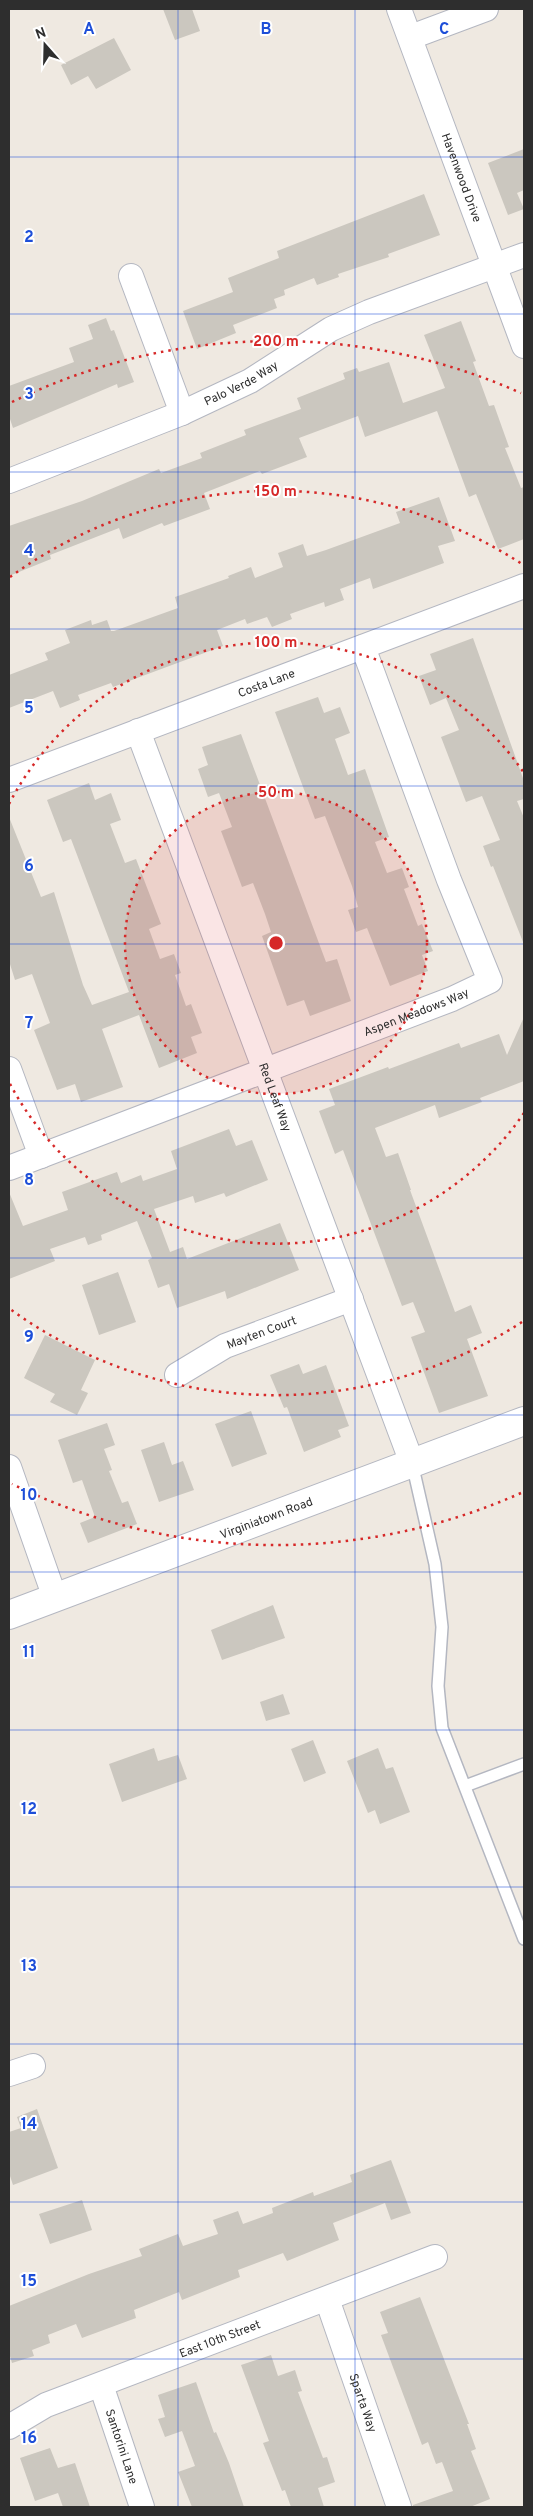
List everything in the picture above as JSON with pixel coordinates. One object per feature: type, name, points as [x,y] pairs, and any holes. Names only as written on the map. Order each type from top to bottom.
[{"type":"street","name":"Havenwood Drive","points":[[399,9],[411,37],[524,346]]},
{"type":"street","points":[[411,37],[486,9]]},
{"type":"street","name":"Palo Verde Way","points":[[9,480],[182,413],[250,380],[331,329],[369,312],[524,255]]},
{"type":"street","points":[[130,276],[182,413]]},
{"type":"street","name":"Costa Lane","points":[[9,780],[524,586]]},
{"type":"street","name":"Aspen Meadows Way","points":[[9,1168],[452,999],[490,981],[449,880],[363,647]]},
{"type":"street","name":"Red Leaf Way","points":[[138,731],[412,1463]]},
{"type":"street","points":[[9,1069],[41,1156]]},
{"type":"street","name":"Mayten Court","points":[[177,1375],[225,1346],[351,1299]]},
{"type":"street","name":"Virginiatown Road","points":[[9,1616],[524,1421]]},
{"type":"street","points":[[9,1467],[55,1598]]},
{"type":"street","points":[[9,2074],[33,2066]]},
{"type":"street","name":"East 10th Street","points":[[9,2427],[46,2404],[101,2385],[435,2257]]},
{"type":"street","name":"Sparta Way","points":[[327,2299],[399,2507]]},
{"type":"street","name":"Santorini Lane","points":[[101,2385],[142,2507]]},
{"type":"lane","points":[[412,1463],[435,1564],[442,1627],[438,1686],[442,1728],[524,1939]]},
{"type":"lane","points":[[465,1786],[524,1764]]},
{"type":"building","points":[[163,9],[192,9],[200,31],[175,40]]},
{"type":"building","points":[[114,38],[131,70],[96,89],[88,76],[71,85],[61,65]]},
{"type":"building","points":[[524,149],[524,190],[517,193],[524,209],[508,215],[488,163]]},
{"type":"building","points":[[424,194],[440,235],[388,254],[389,257],[338,274],[339,277],[317,285],[314,278],[284,290],[285,295],[274,299],[277,308],[233,325],[236,333],[197,349],[183,311],[233,292],[228,278],[279,258],[277,251]]},
{"type":"building","points":[[106,318],[111,331],[114,330],[134,382],[118,388],[117,384],[13,428],[9,416],[9,386],[74,362],[69,348],[93,339],[88,325]]},
{"type":"building","points":[[461,321],[476,361],[473,362],[489,406],[494,405],[509,447],[505,448],[521,488],[524,487],[524,539],[498,549],[476,494],[469,497],[437,411],[365,437],[358,416],[299,438],[307,457],[262,474],[260,471],[204,493],[210,509],[164,526],[162,523],[123,539],[119,528],[50,555],[51,559],[9,576],[9,526],[82,501],[159,469],[161,473],[202,458],[200,453],[246,435],[244,430],[301,409],[297,398],[345,379],[343,373],[357,368],[359,372],[389,362],[403,403],[445,388],[424,335]]},
{"type":"building","points":[[439,497],[455,541],[438,546],[444,563],[373,589],[370,578],[340,589],[344,600],[325,607],[324,602],[290,614],[292,619],[272,627],[267,617],[247,624],[245,619],[217,630],[223,646],[113,687],[111,683],[78,695],[80,700],[60,708],[53,691],[9,708],[9,675],[48,660],[45,653],[70,643],[65,630],[91,620],[92,625],[107,620],[111,631],[114,631],[178,608],[175,597],[229,578],[228,576],[251,567],[255,578],[283,567],[278,553],[303,544],[307,556],[326,550],[400,523],[396,512]]},
{"type":"building","points":[[473,638],[524,781],[524,799],[517,801],[524,818],[523,942],[493,866],[491,867],[483,846],[500,840],[482,796],[466,802],[441,737],[459,730],[446,698],[430,705],[419,676],[436,670],[430,654]]},
{"type":"building","points":[[318,697],[324,713],[340,707],[350,733],[335,739],[348,775],[365,769],[389,837],[375,842],[387,873],[402,868],[409,887],[404,889],[418,926],[422,924],[433,951],[422,955],[428,971],[390,986],[367,928],[356,932],[348,910],[358,907],[352,886],[325,816],[315,819],[275,712]]},
{"type":"building","points":[[241,734],[326,962],[337,959],[351,1001],[310,1016],[304,1000],[287,1006],[262,936],[271,932],[265,914],[253,883],[242,887],[221,831],[232,827],[219,793],[208,797],[198,769],[208,765],[202,747]]},
{"type":"building","points":[[89,783],[95,800],[111,793],[121,820],[110,824],[125,863],[136,859],[161,924],[149,929],[160,959],[174,954],[181,973],[175,975],[186,1006],[191,1004],[202,1033],[191,1037],[197,1053],[159,1068],[139,1015],[102,1029],[123,1087],[81,1102],[75,1084],[57,1090],[34,1030],[50,1023],[32,974],[15,980],[9,961],[9,817],[41,897],[54,892],[83,985],[92,1005],[129,992],[71,839],[63,842],[47,800]]},
{"type":"building","points":[[524,1017],[524,1081],[480,1098],[482,1102],[439,1118],[435,1105],[375,1128],[386,1157],[398,1153],[455,1312],[471,1305],[482,1333],[467,1339],[488,1396],[439,1413],[411,1337],[425,1332],[413,1302],[402,1306],[343,1150],[335,1154],[319,1111],[335,1105],[329,1089],[459,1043],[461,1048],[499,1034],[507,1055]]},
{"type":"building","points":[[229,1129],[236,1146],[252,1140],[268,1180],[226,1197],[224,1193],[195,1203],[193,1196],[154,1209],[170,1252],[183,1247],[187,1259],[280,1223],[299,1270],[227,1299],[225,1291],[177,1308],[169,1284],[158,1288],[148,1260],[152,1258],[137,1221],[101,1235],[102,1240],[88,1245],[85,1237],[50,1249],[55,1261],[9,1279],[9,1192],[23,1226],[68,1210],[62,1192],[117,1172],[121,1183],[141,1175],[143,1181],[177,1169],[171,1151]]},
{"type":"building","points":[[118,1272],[136,1322],[99,1335],[82,1285]]},
{"type":"building","points":[[45,1335],[95,1360],[81,1390],[88,1393],[77,1415],[50,1402],[55,1394],[24,1378]]},
{"type":"building","points":[[299,1364],[303,1374],[326,1365],[349,1426],[338,1430],[341,1437],[304,1452],[287,1407],[284,1408],[270,1375]]},
{"type":"building","points":[[251,1411],[267,1454],[232,1467],[215,1424]]},
{"type":"building","points":[[107,1423],[115,1445],[104,1449],[112,1470],[109,1471],[122,1503],[128,1501],[137,1524],[88,1543],[80,1523],[95,1517],[82,1480],[73,1483],[58,1440]]},
{"type":"building","points":[[164,1442],[172,1465],[183,1461],[194,1490],[159,1502],[141,1450]]},
{"type":"building","points":[[273,1605],[285,1638],[222,1660],[211,1630]]},
{"type":"building","points":[[283,1694],[290,1714],[266,1721],[260,1702]]},
{"type":"building","points":[[313,1740],[326,1773],[304,1782],[291,1749]]},
{"type":"building","points":[[154,1748],[158,1761],[178,1755],[187,1779],[122,1802],[109,1764]]},
{"type":"building","points":[[378,1748],[386,1769],[393,1767],[410,1812],[380,1824],[375,1810],[368,1813],[347,1761]]},
{"type":"building","points":[[37,2109],[58,2168],[13,2185],[9,2173],[9,2132],[21,2128],[17,2117]]},
{"type":"building","points":[[391,2160],[411,2213],[391,2220],[385,2203],[333,2223],[339,2240],[287,2261],[283,2253],[238,2270],[240,2277],[182,2300],[179,2292],[134,2310],[136,2318],[82,2338],[76,2324],[48,2335],[50,2343],[32,2350],[34,2356],[12,2363],[9,2353],[9,2306],[89,2274],[142,2256],[139,2249],[178,2234],[183,2246],[218,2234],[213,2220],[238,2211],[243,2224],[273,2213],[272,2208],[313,2192],[314,2196],[352,2182],[350,2175]]},
{"type":"building","points":[[82,2200],[92,2230],[50,2244],[39,2214]]},
{"type":"building","points":[[420,2297],[469,2424],[467,2424],[476,2449],[471,2451],[490,2499],[470,2507],[413,2507],[413,2505],[453,2491],[442,2462],[436,2464],[428,2442],[422,2445],[381,2335],[388,2333],[380,2312]]},
{"type":"building","points":[[271,2355],[278,2376],[295,2370],[302,2391],[298,2392],[323,2458],[327,2457],[335,2482],[318,2488],[324,2507],[291,2507],[285,2490],[282,2491],[263,2443],[269,2441],[241,2365]]},
{"type":"building","points":[[196,2382],[214,2433],[216,2432],[229,2463],[244,2507],[192,2507],[178,2472],[195,2466],[182,2431],[165,2437],[158,2419],[165,2417],[158,2395]]},
{"type":"building","points":[[50,2448],[58,2468],[75,2463],[90,2507],[63,2507],[58,2493],[35,2501],[20,2458]]}]
